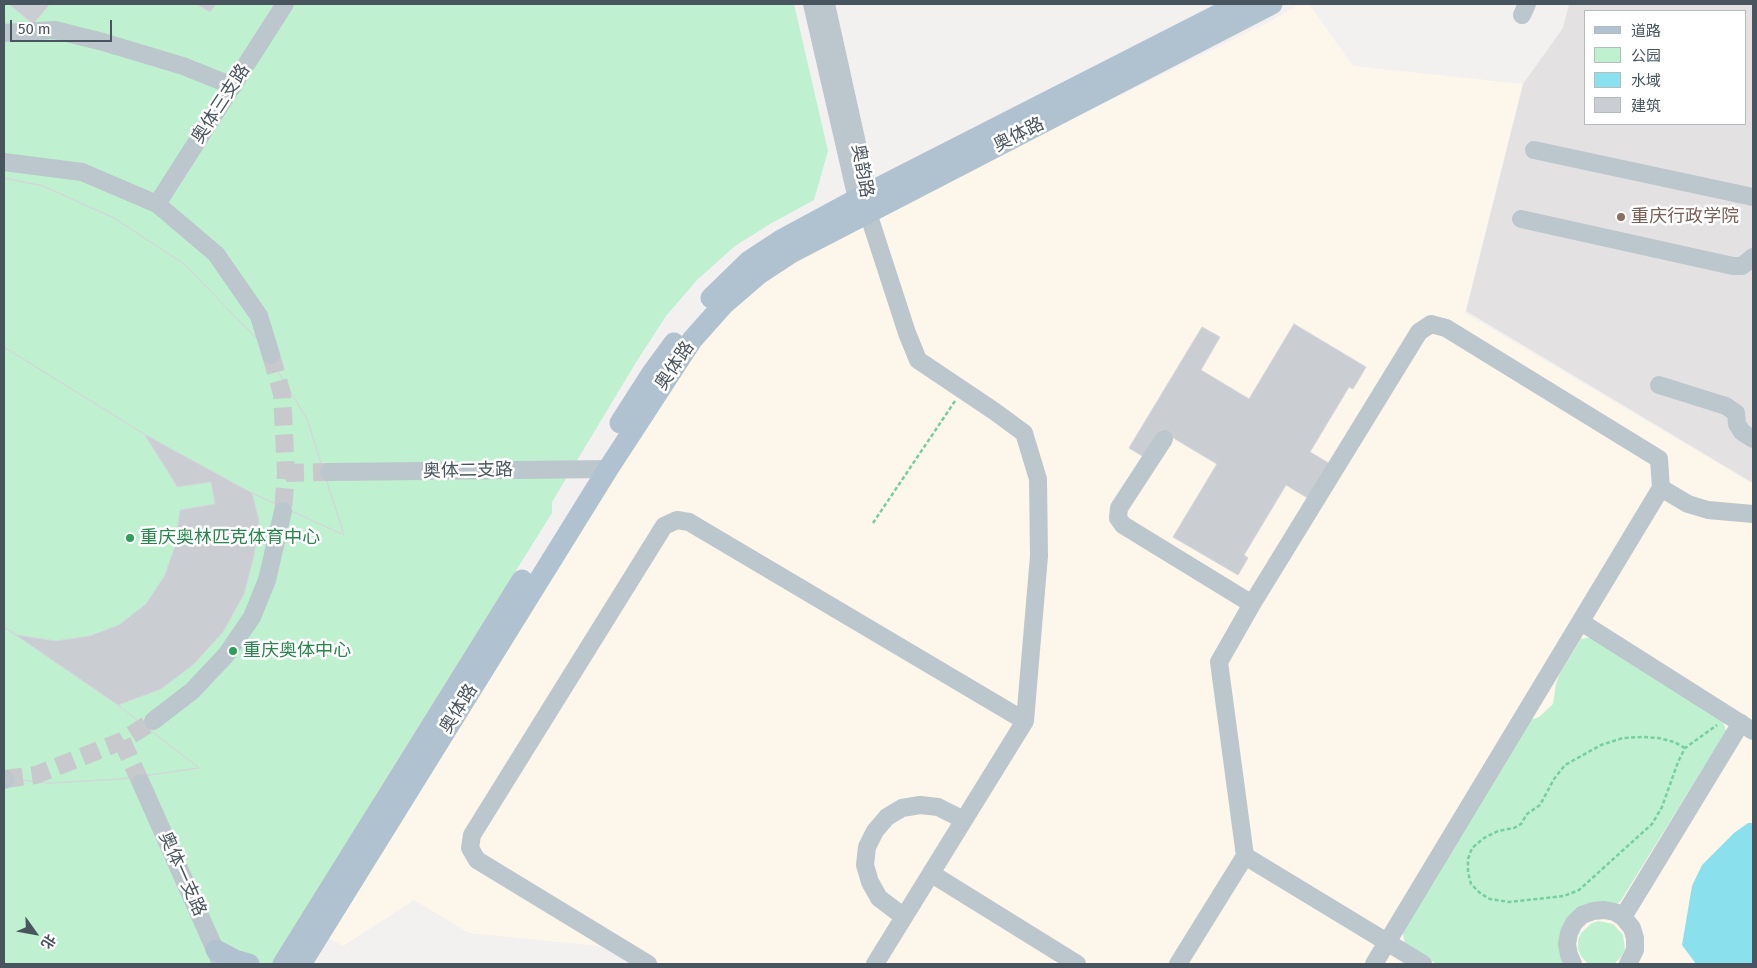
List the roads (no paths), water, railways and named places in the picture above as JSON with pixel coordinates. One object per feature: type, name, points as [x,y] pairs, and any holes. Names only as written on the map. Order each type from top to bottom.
[{"type":"main road","name":"奥体路","points":[[864,202],[1239,4]]},
{"type":"main road","name":"奥体路","points":[[284,962],[599,469],[652,373],[713,294],[749,262],[781,240],[864,202],[1272,4]]},
{"type":"main road","points":[[219,957],[249,964]]},
{"type":"street","name":"奥体三支路","points":[[157,204],[285,4]]},
{"type":"street","name":"奥韵路","points":[[812,4],[864,202]]},
{"type":"street","name":"奥韵路","points":[[826,4],[864,202]]},
{"type":"street","points":[[4,33],[55,30],[183,66],[233,86]]},
{"type":"street","points":[[1534,150],[1753,197]]},
{"type":"street","points":[[4,162],[82,172],[157,204],[216,254],[259,316],[271,356]]},
{"type":"street","points":[[864,202],[907,334],[918,360],[1024,433],[1038,479],[1039,556],[1025,721],[932,874],[874,964]]},
{"type":"street","points":[[1521,219],[1733,266],[1742,266],[1753,258]]},
{"type":"street","points":[[1178,964],[1245,856],[1219,662],[1252,604],[1419,332],[1431,324],[1446,328],[1659,459],[1661,488],[1374,964]]},
{"type":"street","points":[[1659,384],[1726,406],[1736,412],[1737,424],[1742,432],[1753,439]]},
{"type":"street","points":[[1164,439],[1119,508],[1118,518],[1123,525],[1252,604]]},
{"type":"street","name":"奥体二支路","points":[[329,472],[599,469]]},
{"type":"street","points":[[1661,488],[1688,504],[1708,510],[1753,514]]},
{"type":"street","points":[[153,721],[192,692],[226,656],[252,617],[267,580],[283,511]]},
{"type":"street","points":[[648,964],[477,860],[470,848],[472,835],[664,526],[677,520],[689,522],[1025,721]]},
{"type":"street","points":[[1581,622],[1742,723],[1623,917]]},
{"type":"street","name":"奥体一支路","points":[[142,783],[219,957]]},
{"type":"street","points":[[904,917],[879,898],[870,882],[866,865],[867,847],[874,830],[887,817],[902,808],[920,805],[938,807],[964,820]]},
{"type":"street","points":[[1245,856],[1423,964]]},
{"type":"street","points":[[932,874],[1078,964]]},
{"type":"street","points":[[1574,964],[1569,955],[1567,944],[1569,933],[1574,923],[1582,915],[1604,910],[1615,912],[1623,917],[1632,928],[1646,964]]},
{"type":"street","points":[[1628,964],[1635,950],[1635,938]]},
{"type":"water","points":[[1748,823],[1753,823],[1753,964],[1696,964],[1682,945],[1692,886],[1702,865],[1734,833]]},
{"type":"tunnel","points":[[271,355],[282,394],[286,473],[283,511]]},
{"type":"tunnel","points":[[286,473],[329,472]]},
{"type":"tunnel","points":[[5,779],[36,775],[122,741],[153,721]]},
{"type":"tunnel","points":[[122,741],[141,783]]},
{"type":"place","name":"重庆行政学院","points":[[1621,217]]},
{"type":"place","name":"重庆奥林匹克体育中心","points":[[130,538]]},
{"type":"place","name":"重庆奥体中心","points":[[233,651]]}]
